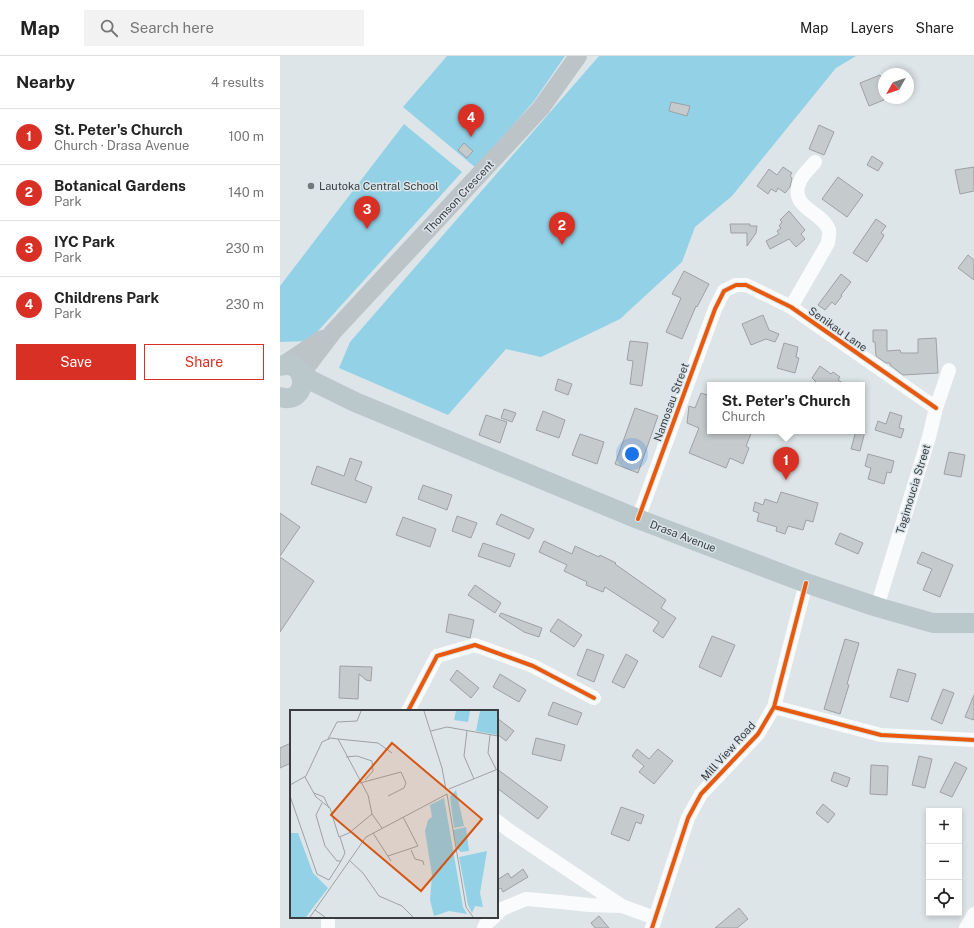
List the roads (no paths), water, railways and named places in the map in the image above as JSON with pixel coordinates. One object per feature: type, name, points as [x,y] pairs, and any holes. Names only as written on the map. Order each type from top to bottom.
[{"type":"highway","points":[[281,365],[294,366],[291,391]]},
{"type":"highway","name":"Drasa Avenue","points":[[291,391],[355,402],[638,519],[806,583],[876,607],[933,623],[974,623]]},
{"type":"main road","name":"Thomson Crescent","points":[[291,391],[333,332],[541,108],[578,56]]},
{"type":"main road","name":"Thomson Crescent","points":[[281,365],[333,332]]},
{"type":"street","points":[[791,307],[828,243],[829,231],[822,221],[805,207],[800,201],[796,192],[800,180],[815,162]]},
{"type":"street","name":"Senikau Lane","points":[[724,291],[736,285],[746,285],[791,307],[936,408]]},
{"type":"street","name":"Namosau Street","points":[[638,519],[715,310],[724,291]]},
{"type":"street","name":"Tagimoucia Street","points":[[876,607],[929,437],[936,408],[949,370]]},
{"type":"street","name":"Mill View Road","points":[[653,923],[688,818],[701,794],[758,734],[774,707],[806,583]]},
{"type":"street","points":[[409,710],[437,656],[475,645],[533,666],[594,698]]},
{"type":"street","points":[[774,707],[881,735],[974,740]]},
{"type":"street","points":[[498,823],[622,906],[653,923]]},
{"type":"street","points":[[498,913],[502,909],[526,899],[590,905],[622,906]]},
{"type":"street","points":[[966,928],[974,914]]},
{"type":"street","points":[[484,928],[493,918]]},
{"type":"place","name":"Childrens Park","points":[[471,137]]},
{"type":"place","name":"Lautoka Central School","points":[[311,186]]},
{"type":"place","name":"IYC Park","points":[[367,229]]},
{"type":"place","name":"Botanical Gardens","points":[[562,245]]},
{"type":"place","name":"St. Peter's Church","points":[[786,480]]}]
